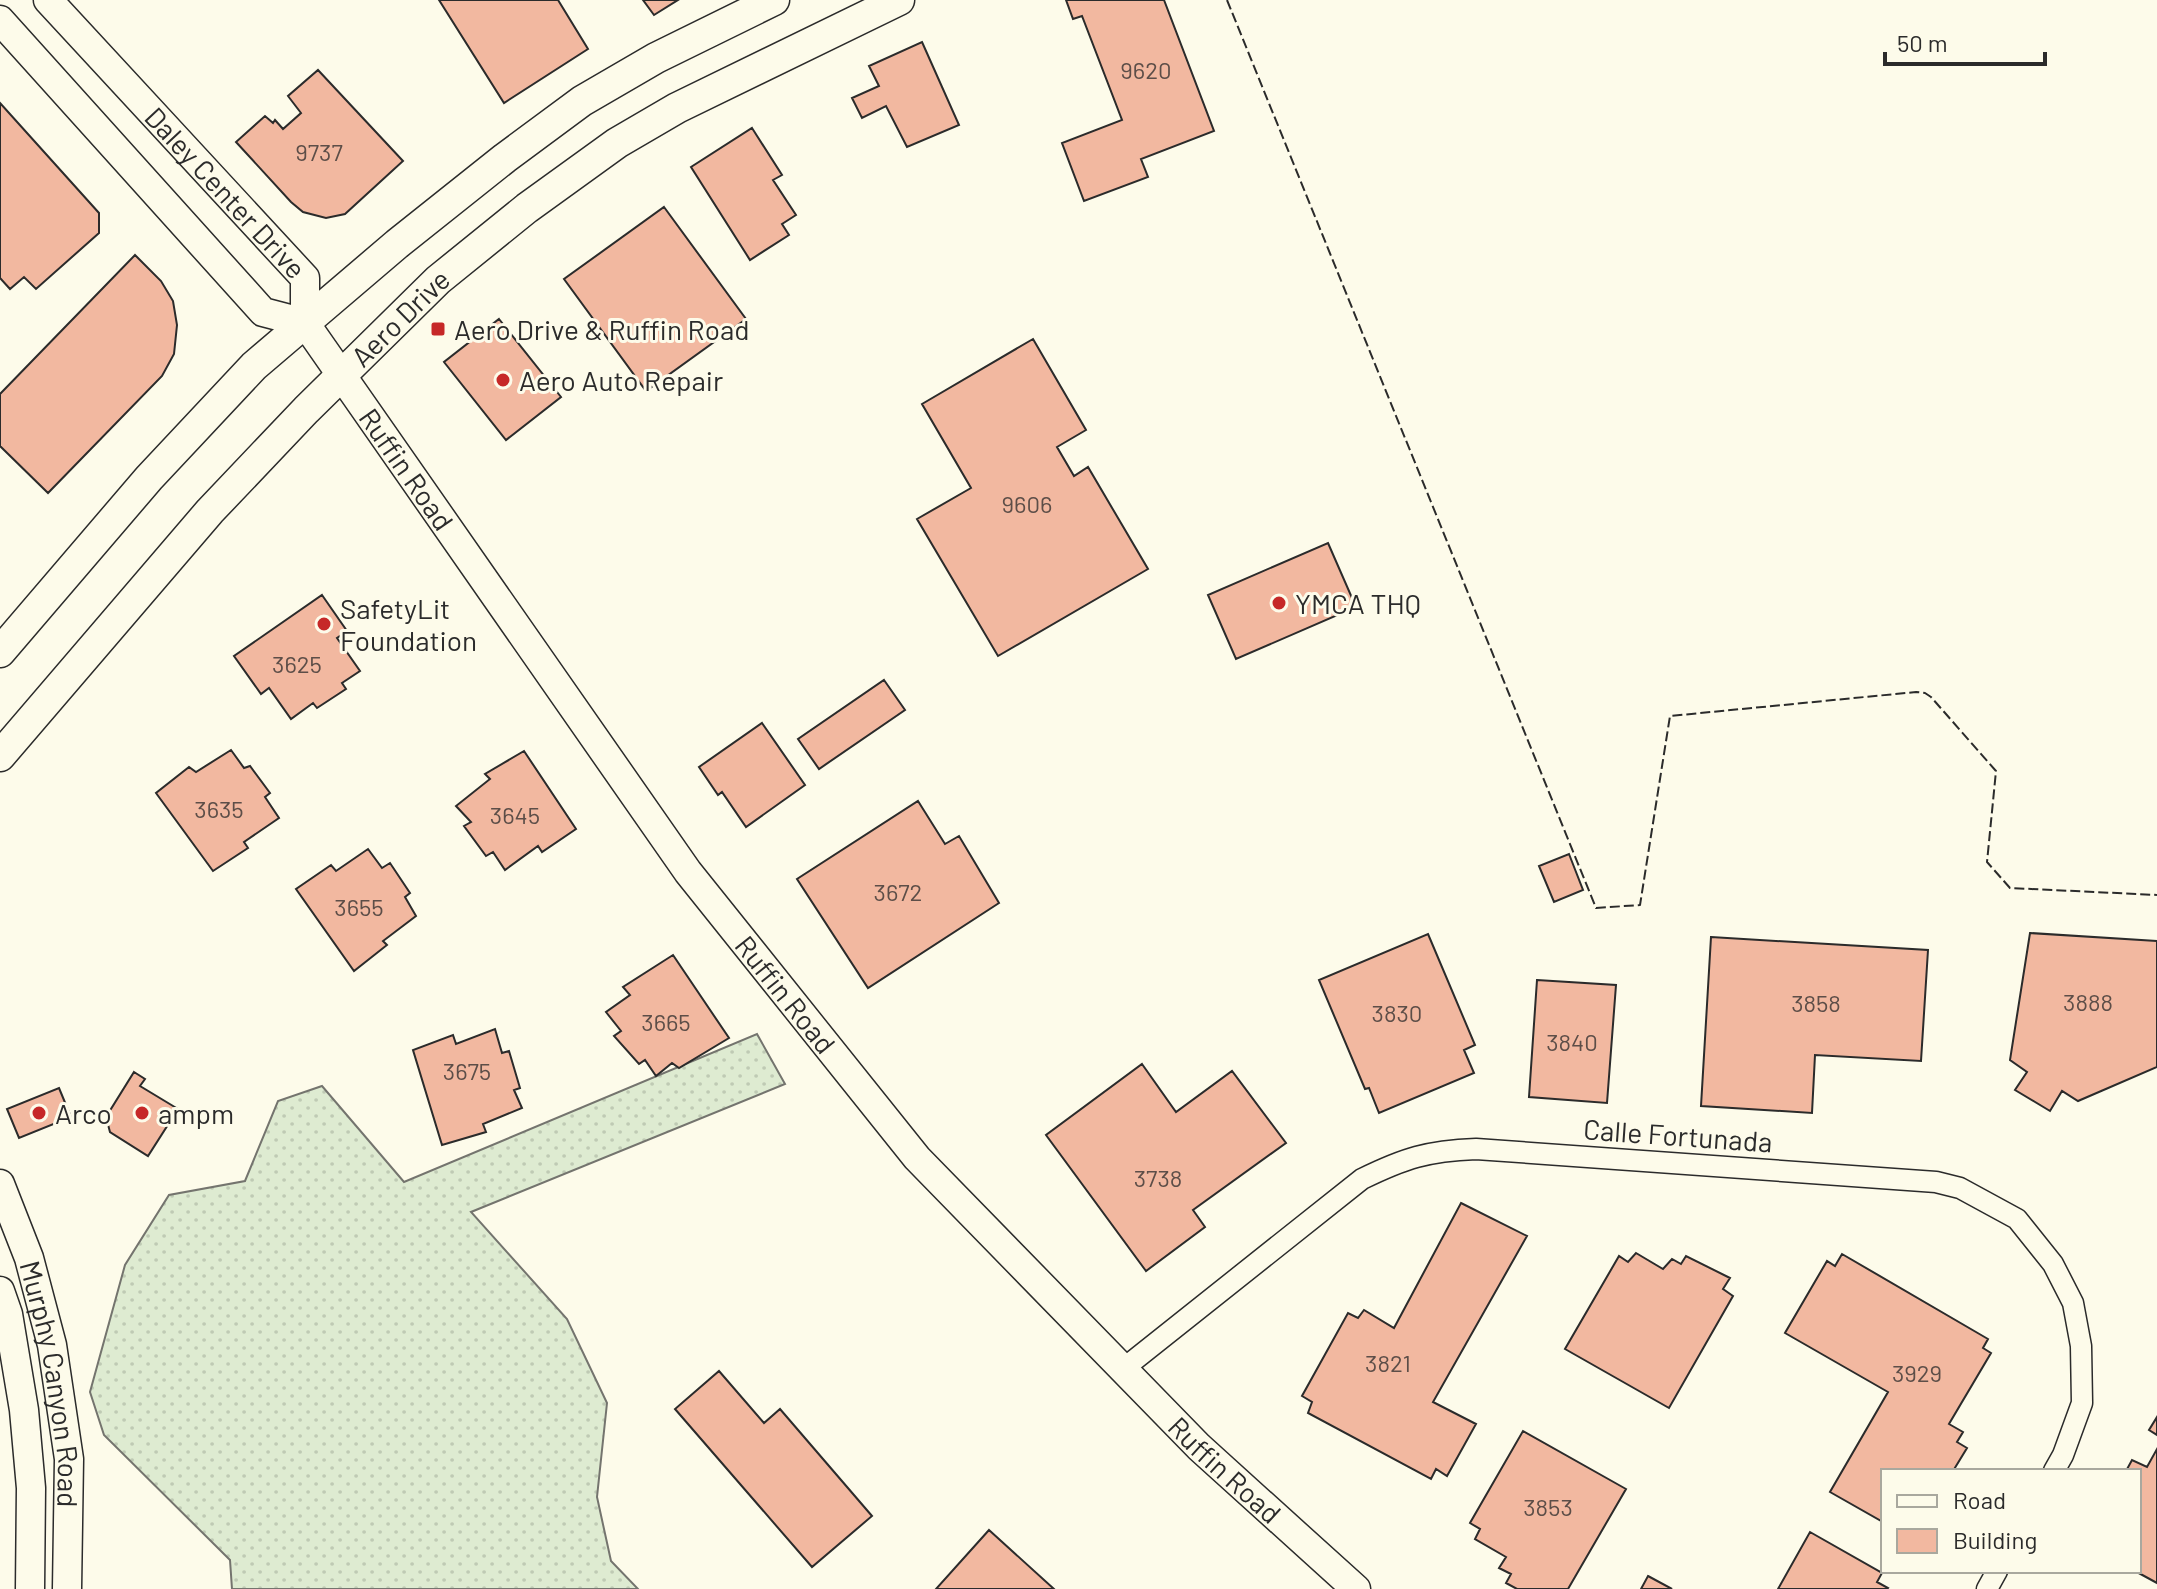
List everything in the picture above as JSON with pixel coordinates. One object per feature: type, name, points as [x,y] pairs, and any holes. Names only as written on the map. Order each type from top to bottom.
[{"type":"main road","name":"Daley Center Drive","points":[[0,20],[263,312],[305,323],[305,278],[48,0]]},
{"type":"main road","name":"Aero Drive","points":[[0,652],[149,478],[254,366],[397,244],[582,101],[656,58],[774,0]]},
{"type":"main road","name":"Aero Drive","points":[[0,756],[210,511],[438,280],[527,208],[617,143],[677,108],[899,0]]},
{"type":"main road","name":"Ruffin Road","points":[[305,323],[688,872],[917,1158],[1199,1447],[1356,1589]]},
{"type":"main road","name":"Murphy Canyon Road","points":[[0,1184],[29,1258],[52,1345],[69,1459],[67,1589]]},
{"type":"main road","name":"Murphy Canyon Road","points":[[0,1291],[8,1314],[24,1410],[31,1488],[30,1589]]},
{"type":"street","name":"Calle Fortunada","points":[[1123,1369],[1362,1179],[1401,1160],[1439,1150],[1476,1149],[1936,1182],[1960,1188],[2017,1219],[2053,1264],[2073,1303],[2081,1346],[2082,1403],[2055,1469]]},
{"type":"green space","points":[[757,1034],[785,1084],[471,1212],[567,1319],[607,1403],[597,1497],[611,1561],[638,1589],[232,1589],[230,1560],[104,1435],[90,1392],[125,1265],[169,1195],[245,1181],[278,1101],[322,1086],[404,1182]]},
{"type":"building","points":[[439,0],[558,0],[588,49],[504,103]]},
{"type":"building","points":[[643,0],[678,0],[654,15]]},
{"type":"building","points":[[1066,0],[1164,0],[1214,131],[1141,159],[1148,177],[1084,201],[1062,143],[1122,120],[1082,16],[1073,19]]},
{"type":"building","points":[[922,42],[959,125],[907,147],[886,106],[862,118],[852,98],[879,86],[869,66]]},
{"type":"building","points":[[318,70],[403,161],[345,214],[326,218],[303,212],[291,202],[236,142],[265,116],[273,123],[275,120],[283,129],[301,113],[288,96]]},
{"type":"building","points":[[0,103],[99,213],[99,233],[36,289],[24,277],[10,289],[0,278]]},
{"type":"building","points":[[752,128],[782,175],[773,180],[796,215],[782,224],[789,235],[750,260],[691,167]]},
{"type":"building","points":[[664,207],[746,319],[646,391],[564,279]]},
{"type":"building","points":[[135,255],[161,281],[173,301],[177,325],[174,354],[162,376],[48,493],[0,446],[0,394]]},
{"type":"building","name":"Aero Auto Repair","points":[[499,319],[561,397],[506,440],[444,362]]},
{"type":"building","points":[[1033,339],[1086,430],[1057,447],[1074,476],[1088,467],[1148,569],[998,656],[917,519],[971,488],[922,404]]},
{"type":"building","points":[[1328,543],[1356,607],[1236,659],[1208,595]]},
{"type":"building","points":[[322,595],[347,631],[337,638],[360,671],[342,683],[346,689],[317,708],[313,703],[291,719],[269,688],[261,694],[234,656]]},
{"type":"building","points":[[884,680],[905,710],[819,769],[798,739]]},
{"type":"building","points":[[762,723],[805,785],[746,827],[722,792],[718,795],[699,767]]},
{"type":"building","points":[[231,750],[244,768],[250,766],[270,793],[265,797],[279,818],[244,842],[248,848],[213,871],[156,793],[189,767],[196,772]]},
{"type":"building","points":[[524,751],[576,829],[542,852],[538,846],[505,870],[493,852],[486,856],[464,826],[471,822],[456,806],[490,779],[485,774]]},
{"type":"building","points":[[918,801],[945,844],[959,836],[999,903],[868,988],[797,879]]},
{"type":"building","points":[[368,849],[382,868],[390,863],[410,893],[405,897],[416,916],[383,941],[387,945],[354,971],[296,889],[331,865],[336,871]]},
{"type":"building","points":[[1569,854],[1583,890],[1554,902],[1539,866]]},
{"type":"building","points":[[2030,933],[2157,941],[2157,1067],[2078,1101],[2062,1091],[2050,1111],[2015,1090],[2027,1072],[2010,1060]]},
{"type":"building","points":[[1428,934],[1475,1045],[1464,1050],[1474,1073],[1379,1113],[1369,1088],[1365,1089],[1319,980]]},
{"type":"building","points":[[1711,937],[1928,950],[1921,1061],[1815,1055],[1812,1113],[1701,1106]]},
{"type":"building","points":[[673,955],[729,1038],[679,1068],[672,1063],[656,1076],[645,1060],[639,1064],[614,1036],[621,1031],[606,1012],[630,995],[623,987]]},
{"type":"building","points":[[1537,980],[1616,985],[1607,1103],[1529,1097]]},
{"type":"building","points":[[495,1029],[502,1053],[509,1051],[520,1088],[514,1090],[522,1108],[483,1124],[486,1132],[442,1145],[413,1050],[453,1035],[456,1044]]},
{"type":"building","points":[[1142,1064],[1176,1112],[1232,1071],[1286,1143],[1193,1210],[1205,1227],[1146,1271],[1046,1135]]},
{"type":"building","name":"ampm","points":[[134,1072],[145,1079],[140,1086],[178,1109],[148,1156],[110,1132],[106,1117]]},
{"type":"building","name":"Arco","points":[[59,1088],[71,1117],[19,1138],[7,1109]]},
{"type":"building","points":[[1461,1203],[1527,1236],[1433,1402],[1476,1424],[1447,1476],[1436,1469],[1431,1479],[1308,1413],[1312,1402],[1302,1396],[1348,1313],[1358,1318],[1364,1310],[1394,1328]]},
{"type":"building","points":[[1636,1253],[1663,1269],[1672,1259],[1681,1264],[1686,1256],[1730,1278],[1723,1289],[1733,1296],[1669,1408],[1565,1349],[1619,1256],[1628,1262]]},
{"type":"building","points":[[1842,1254],[1988,1339],[1983,1348],[1991,1353],[1949,1424],[1963,1432],[1957,1442],[1967,1448],[1954,1469],[1881,1469],[1881,1521],[1830,1492],[1888,1392],[1785,1333],[1827,1261],[1835,1266]]},
{"type":"building","points":[[719,1371],[764,1423],[780,1409],[872,1516],[812,1567],[675,1409]]},
{"type":"building","points":[[2157,1417],[2157,1435],[2149,1430]]},
{"type":"building","points":[[1523,1431],[1626,1489],[1568,1589],[1517,1589],[1506,1583],[1511,1574],[1499,1568],[1506,1557],[1475,1539],[1480,1529],[1470,1523]]},
{"type":"building","points":[[2157,1449],[2157,1583],[2139,1573],[2141,1469],[2127,1469],[2132,1460],[2147,1467]]},
{"type":"building","points":[[989,1530],[1054,1589],[936,1589]]},
{"type":"building","points":[[1810,1532],[1882,1573],[1877,1582],[1888,1588],[1887,1589],[1778,1589]]},
{"type":"building","points":[[1648,1576],[1672,1589],[1641,1589]]},
{"type":"fence","points":[[1227,0],[1596,908],[1640,905],[1670,716],[1916,692],[1931,697],[1996,771],[1987,862],[2010,888],[2157,895]]},
{"type":"place","name":"Aero Drive & Ruffin Road","points":[[438,329]]},
{"type":"place","name":"Aero Auto Repair","points":[[503,380]]},
{"type":"place","name":"YMCA THQ","points":[[1279,603]]},
{"type":"place","name":"SafetyLit Foundation","points":[[324,624]]},
{"type":"place","name":"Arco","points":[[39,1113]]},
{"type":"place","name":"ampm","points":[[142,1113]]}]
